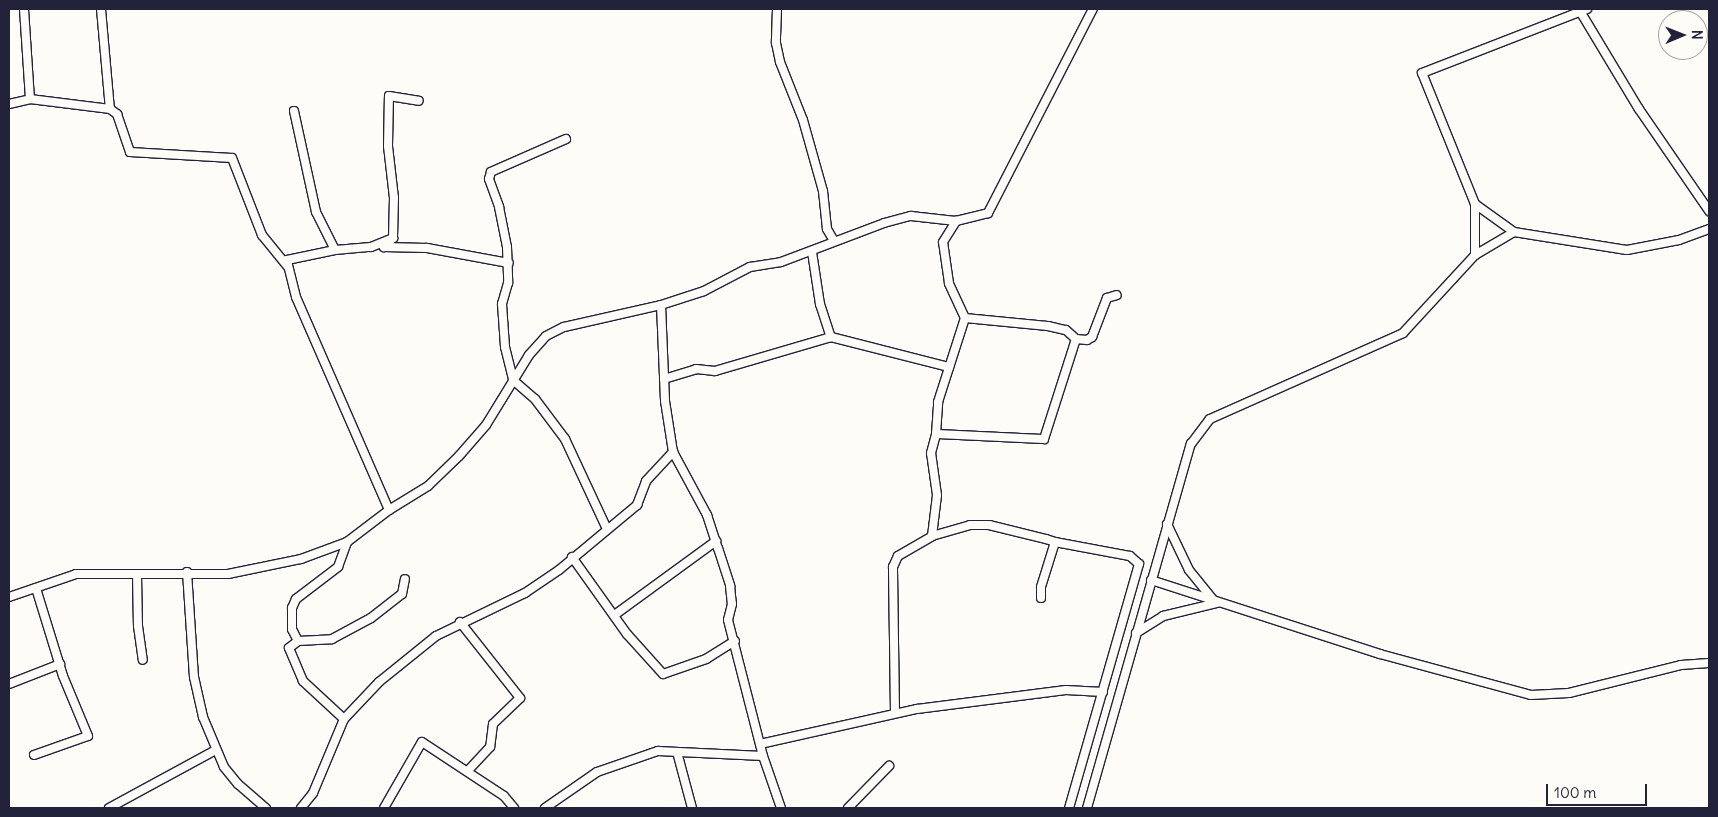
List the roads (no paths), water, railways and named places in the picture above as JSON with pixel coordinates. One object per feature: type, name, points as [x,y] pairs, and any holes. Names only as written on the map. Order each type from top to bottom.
[{"type":"street","points":[[24,9],[30,100]]},
{"type":"street","points":[[101,9],[110,109]]},
{"type":"street","points":[[777,9],[776,43],[780,62],[806,128],[823,191],[827,229],[834,241]]},
{"type":"street","points":[[9,597],[76,574],[187,572],[228,574],[301,560],[347,542],[389,510],[428,486],[459,456],[486,425],[528,355],[552,333],[564,327],[661,305],[704,291],[750,267],[781,262],[812,252],[834,241],[911,216],[956,221],[988,213],[1092,9]]},
{"type":"street","points":[[1475,256],[1475,204],[1422,73],[1583,10],[1639,109],[1709,211]]},
{"type":"street","points":[[418,100],[388,96],[388,146],[394,198],[393,238],[384,247],[427,248],[509,263]]},
{"type":"street","points":[[9,104],[30,100],[110,109],[117,114],[130,152],[232,158],[262,235],[288,268]]},
{"type":"street","points":[[294,111],[316,212],[335,250]]},
{"type":"street","points":[[566,139],[491,172],[489,178],[499,207],[509,263],[502,304],[506,347],[513,380],[535,398],[565,440],[607,529]]},
{"type":"street","points":[[1475,204],[1514,232],[1627,250],[1678,240],[1709,229]]},
{"type":"street","points":[[932,536],[937,503],[931,453],[936,434],[938,402],[965,318],[949,283],[943,242],[956,221]]},
{"type":"street","points":[[1087,808],[1191,444],[1210,419],[1404,333],[1475,256],[1514,232]]},
{"type":"street","points":[[389,510],[332,384],[296,297],[287,260],[335,250],[371,247],[385,238],[393,238]]},
{"type":"street","points":[[812,252],[820,304],[831,337]]},
{"type":"street","points":[[965,318],[1048,326],[1066,330],[1076,339],[1092,337],[1107,298],[1117,295]]},
{"type":"street","points":[[661,305],[664,379],[673,452],[708,515],[730,586],[732,604],[728,620],[735,641],[763,756],[781,808]]},
{"type":"street","points":[[664,379],[696,369],[715,371],[831,337],[949,367]]},
{"type":"street","points":[[936,434],[1044,439],[1076,339]]},
{"type":"street","points":[[301,808],[313,793],[344,719],[404,661],[460,622],[525,593],[572,557],[637,504],[646,481],[673,452]]},
{"type":"street","points":[[895,713],[893,567],[898,556],[932,536],[980,524],[1055,542],[1102,549],[1130,556],[1138,561],[1139,569],[1068,808]]},
{"type":"street","points":[[1167,524],[1189,570],[1217,602]]},
{"type":"street","points":[[616,614],[716,541]]},
{"type":"street","points":[[298,641],[292,629],[292,608],[296,599],[338,568],[347,542]]},
{"type":"street","points":[[1041,598],[1041,587],[1055,542]]},
{"type":"street","points":[[572,557],[616,614],[632,642],[663,674],[706,659],[735,641]]},
{"type":"street","points":[[187,572],[194,678],[203,717],[216,750],[238,784],[266,808]]},
{"type":"street","points":[[137,574],[138,626],[143,660]]},
{"type":"street","points":[[344,719],[303,681],[289,648],[298,641],[332,639],[371,618],[402,594],[404,579]]},
{"type":"street","points":[[1151,580],[1380,654],[1530,695],[1569,693],[1681,665],[1709,662]]},
{"type":"street","points":[[34,755],[88,736],[60,664],[36,588]]},
{"type":"street","points":[[1136,633],[1168,614],[1217,602]]},
{"type":"street","points":[[460,622],[520,698],[493,724],[490,747],[468,771]]},
{"type":"street","points":[[9,684],[60,664]]},
{"type":"street","points":[[760,744],[859,724],[895,713],[1066,690],[1103,692]]},
{"type":"street","points":[[384,808],[422,742],[504,796],[514,808]]},
{"type":"street","points":[[109,808],[216,750]]},
{"type":"street","points":[[545,808],[597,772],[658,751],[763,756]]},
{"type":"street","points":[[677,752],[692,808]]},
{"type":"street","points":[[848,808],[889,766]]}]
